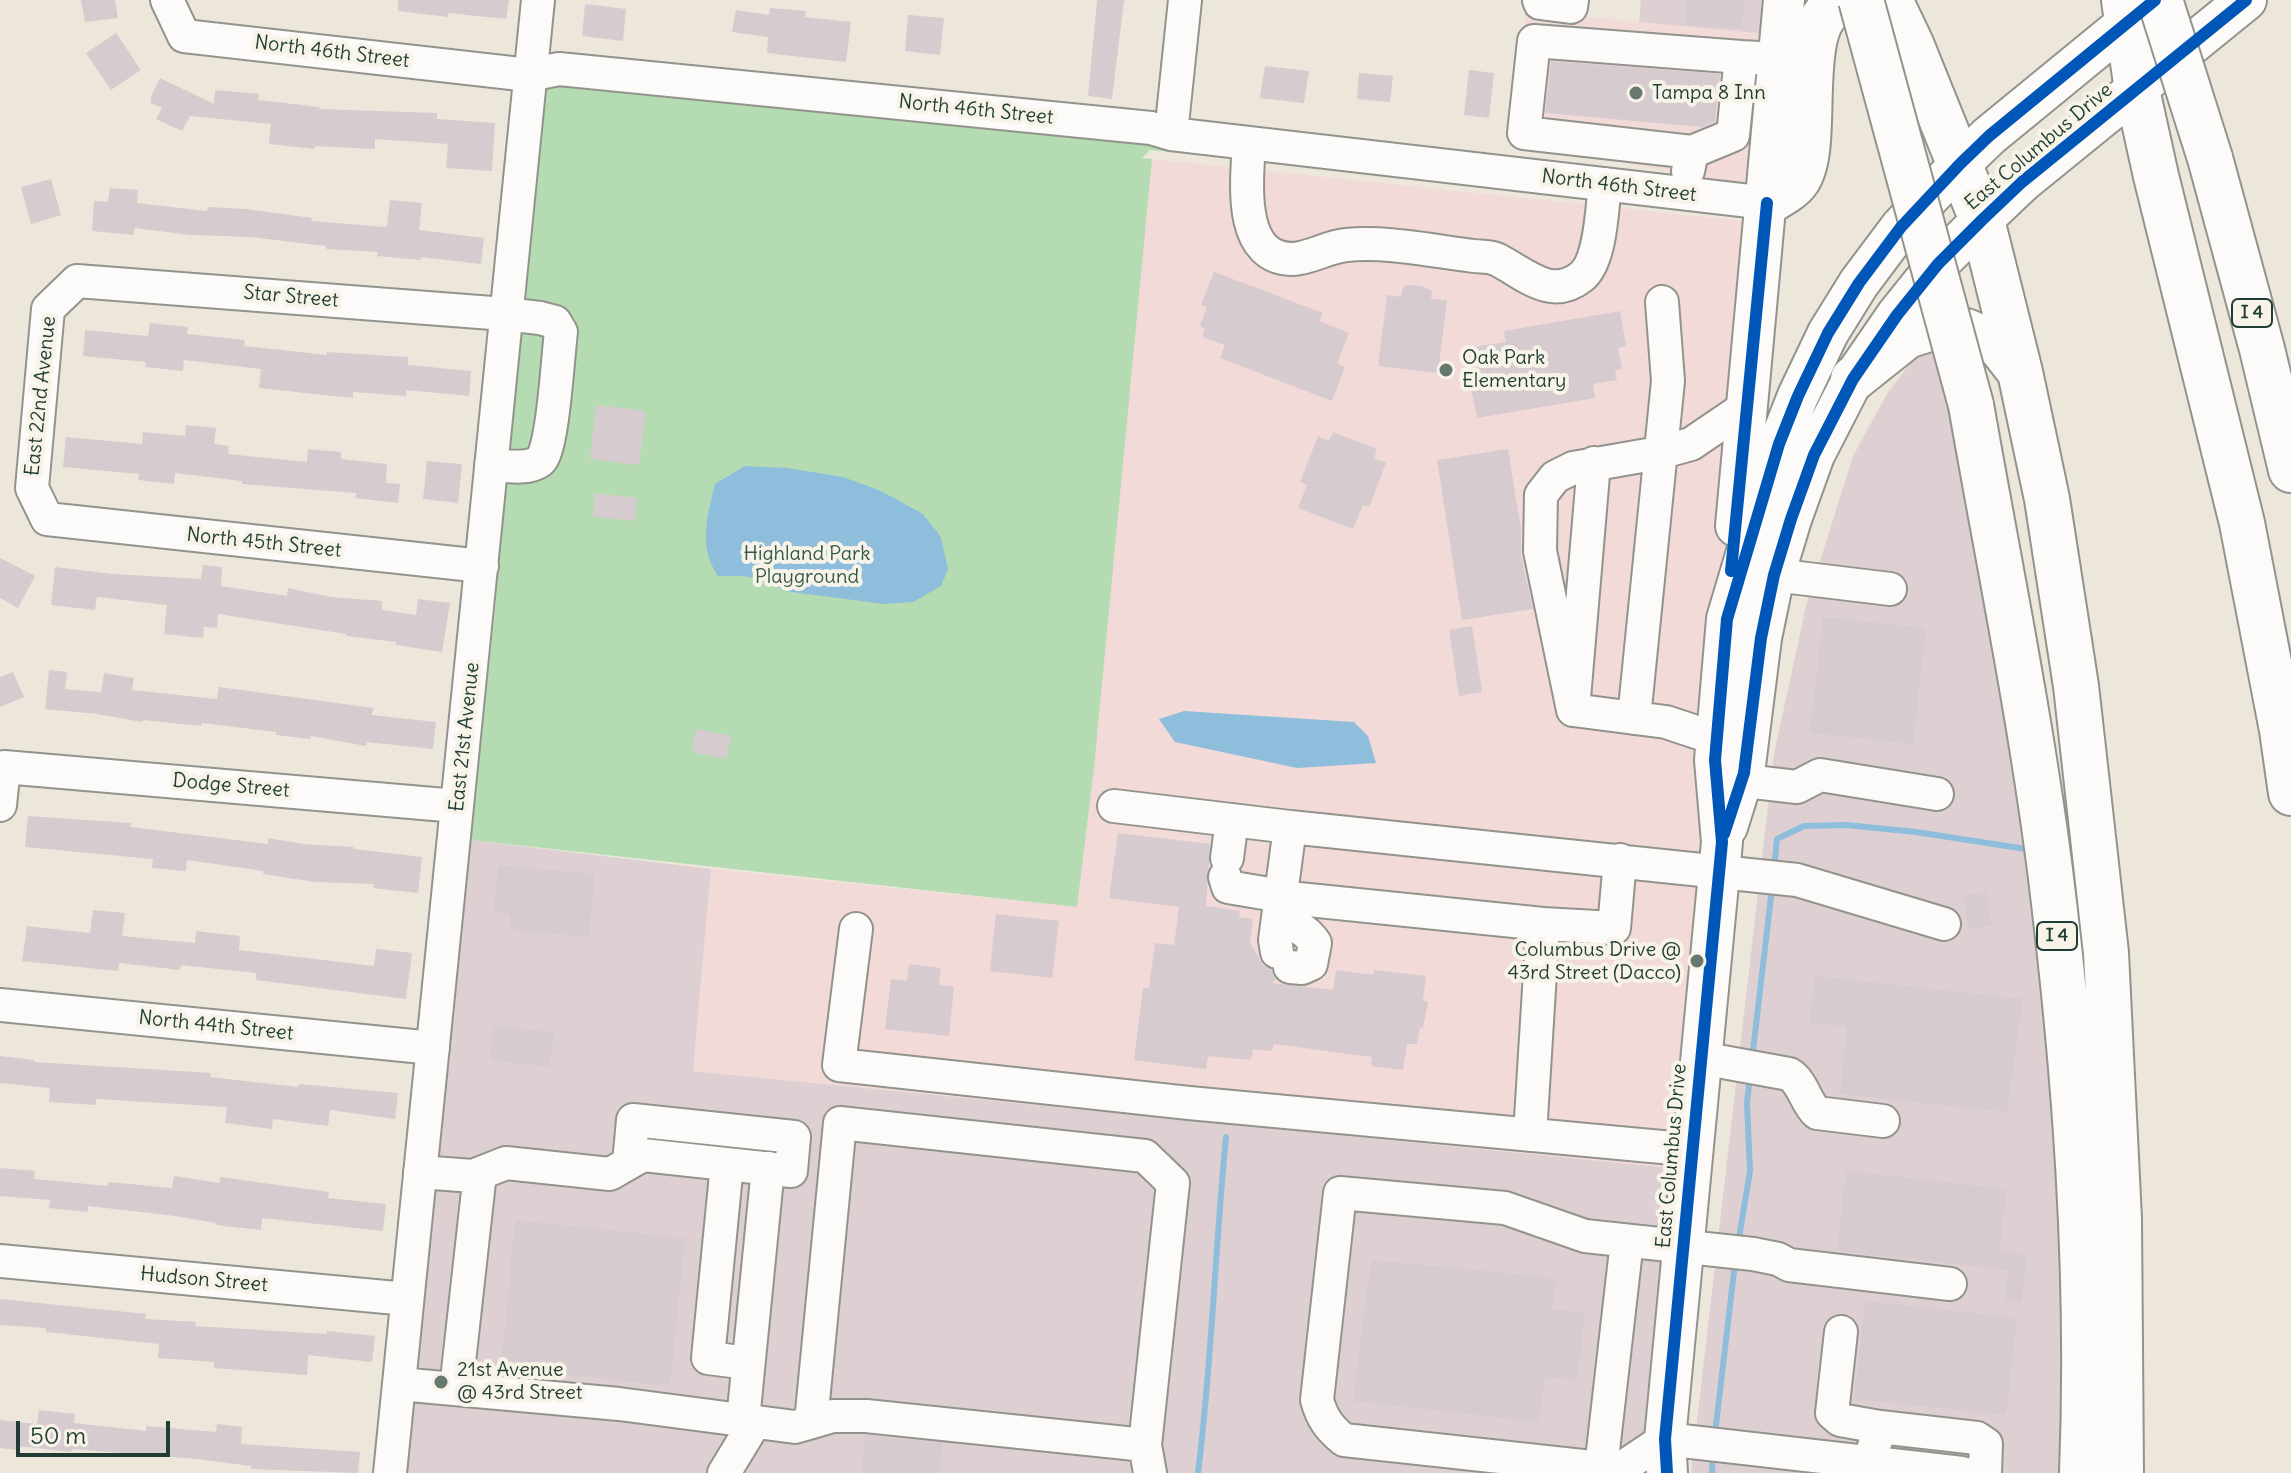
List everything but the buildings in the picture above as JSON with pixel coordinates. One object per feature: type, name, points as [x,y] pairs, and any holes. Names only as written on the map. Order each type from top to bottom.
[{"type":"highway","name":"I 4","points":[[1861,0],[1971,405],[2050,868],[2073,1083],[2083,1241],[2082,1473]]},
{"type":"highway","points":[[1890,0],[1982,220],[2020,372],[2047,499],[2076,686],[2106,953],[2119,1219],[2121,1473]]},
{"type":"highway","points":[[1767,203],[1797,181],[1805,160],[1814,43],[1823,16],[1839,3],[1864,1],[1890,16],[1911,44]]},
{"type":"highway","name":"I 4","points":[[2142,6],[2210,158],[2291,470]]},
{"type":"highway","points":[[2142,6],[2137,90],[2242,523],[2291,793]]},
{"type":"highway","points":[[2156,176],[2161,115],[2191,46]]},
{"type":"highway","points":[[1853,379],[1907,336],[1935,327],[1966,331],[1999,345],[2020,372]]},
{"type":"main road","points":[[1727,619],[1767,203],[1760,58],[1784,0]]},
{"type":"main road","name":"East Columbus Drive","points":[[1663,1462],[1720,1250],[1694,1150],[1729,779],[1774,575],[1814,455],[1853,379],[1938,264],[2022,182],[2246,0]]},
{"type":"main road","name":"East Columbus Drive","points":[[1729,779],[1717,739],[1727,619],[1779,444],[1828,333],[1859,283],[1901,227],[1960,164],[2142,6]]},
{"type":"street","name":"North 46th Street","points":[[167,0],[184,36],[529,75],[559,69],[1151,128],[1171,134],[1767,203]]},
{"type":"street","name":"East 21st Avenue","points":[[390,1473],[538,0]]},
{"type":"street","points":[[1171,134],[1185,0]]},
{"type":"street","points":[[1539,0],[1540,3],[1571,7],[1572,0]]},
{"type":"street","points":[[1534,41],[1760,58],[1733,135],[1692,152],[1524,133],[1534,41]]},
{"type":"street","points":[[1249,143],[1247,199],[1250,222],[1258,242],[1278,258],[1304,258],[1346,245],[1384,246],[1495,258],[1525,278],[1557,287],[1581,277],[1593,257],[1605,184]]},
{"type":"street","points":[[1684,193],[1692,152]]},
{"type":"street","name":"Star Street","points":[[77,281],[505,314],[555,322],[561,332],[550,439],[545,457],[537,464],[491,465]]},
{"type":"street","name":"East 22nd Avenue","points":[[47,519],[32,488],[48,309],[77,281]]},
{"type":"street","points":[[1634,718],[1668,381],[1662,302]]},
{"type":"street","points":[[1573,710],[1540,551],[1541,495],[1555,477],[1573,468],[1659,453],[1691,444],[1747,406]]},
{"type":"street","points":[[1573,710],[1594,463]]},
{"type":"street","name":"North 45th Street","points":[[47,519],[482,566]]},
{"type":"street","points":[[1774,575],[1890,589]]},
{"type":"street","points":[[1573,710],[1666,722],[1717,739]]},
{"type":"street","name":"Dodge Street","points":[[0,805],[4,767],[457,806]]},
{"type":"street","points":[[1729,779],[1797,787],[1820,775],[1937,794]]},
{"type":"street","points":[[1114,806],[1620,860],[1720,856],[1759,877],[1797,880],[1944,924]]},
{"type":"street","points":[[1232,820],[1226,867],[1228,887],[1281,935],[1543,924],[1614,928],[1620,860]]},
{"type":"street","points":[[1281,935],[1290,827]]},
{"type":"street","points":[[1530,1135],[1543,924]]},
{"type":"street","points":[[856,929],[839,1065],[1189,1103],[1694,1150]]},
{"type":"street","name":"North 44th Street","points":[[0,1005],[433,1048]]},
{"type":"street","points":[[1701,1058],[1789,1074],[1795,1078],[1811,1108],[1817,1113],[1883,1121]]},
{"type":"street","points":[[420,1172],[473,1176],[506,1163],[610,1174],[643,1155],[791,1171],[794,1137],[633,1120],[629,1163]]},
{"type":"street","points":[[399,1384],[619,1404],[795,1427],[833,1416],[866,1416],[1148,1459],[1173,1183],[1145,1156],[840,1123],[811,1422]]},
{"type":"street","points":[[727,1164],[708,1358],[748,1363]]},
{"type":"street","points":[[724,1473],[749,1421],[748,1363],[768,1168]]},
{"type":"street","points":[[456,1389],[480,1173]]},
{"type":"street","points":[[1950,1284],[1789,1265],[1778,1259],[1720,1250],[1570,1233],[1505,1208],[1340,1193],[1317,1400],[1322,1417],[1344,1440],[1609,1471],[1663,1462],[1869,1463],[1962,1473]]},
{"type":"street","points":[[1609,1471],[1627,1241]]},
{"type":"street","name":"Hudson Street","points":[[0,1261],[407,1299]]},
{"type":"street","points":[[1841,1332],[1832,1413],[1840,1420],[1880,1427],[1977,1438],[1986,1444],[1985,1473]]},
{"type":"street","points":[[1869,1463],[1880,1427]]},
{"type":"shaded area","points":[[1641,0],[1778,0],[1778,35],[1639,22]]},
{"type":"shaded area","points":[[1525,11],[1778,35],[1777,195],[1519,140]]},
{"type":"shaded area","points":[[1152,159],[1763,223],[1681,1169],[693,1071],[711,869],[1077,907],[1094,768]]},
{"type":"shaded area","points":[[1926,342],[1952,344],[2030,693],[2083,1473],[1691,1473],[1774,754],[1806,606],[1853,456],[1887,394]]},
{"type":"shaded area","points":[[471,840],[711,869],[693,1071],[1681,1169],[1657,1444],[1646,1473],[406,1473]]},
{"type":"green space","name":"Highland Park Playground","points":[[560,80],[1175,145],[1174,152],[1150,150],[1142,158],[1152,159],[1094,768],[1077,907],[471,840],[495,611],[541,84]]},
{"type":"water","points":[[745,466],[787,468],[843,477],[881,491],[923,514],[941,537],[948,569],[941,586],[913,602],[884,604],[784,591],[767,581],[744,576],[718,576],[706,542],[715,484]]},
{"type":"water","points":[[1184,711],[1354,722],[1368,736],[1376,763],[1297,768],[1175,742],[1159,719]]},
{"type":"waterway","points":[[1774,869],[1777,839],[1804,826],[1846,825],[1916,832],[2026,849]]},
{"type":"waterway","points":[[1753,1051],[1772,888]]},
{"type":"waterway","points":[[1738,1244],[1750,1171],[1749,1085]]},
{"type":"waterway","points":[[1198,1473],[1226,1137]]},
{"type":"waterway","points":[[1715,1434],[1735,1263]]},
{"type":"waterway","points":[[1712,1473],[1713,1453]]},
{"type":"cycle path","points":[[1667,1473],[1665,1439],[1722,842],[1715,760],[1727,619],[1779,444],[1828,333],[1859,283],[1901,227],[1989,136],[2155,0]]},
{"type":"cycle path","points":[[1724,834],[1744,773],[1761,638],[1774,575],[1814,455],[1853,379],[1897,315],[1938,264],[1982,220],[2022,182],[2246,0]]},
{"type":"cycle path","points":[[1731,571],[1767,203]]},
{"type":"place","name":"Tampa 8 Inn","points":[[1636,93]]},
{"type":"place","name":"Oak Park Elementary","points":[[1446,370]]},
{"type":"place","name":"Columbus Drive @ 43rd Street (Dacco)","points":[[1697,961]]},
{"type":"place","name":"21st Avenue @ 43rd Street","points":[[441,1382]]}]
